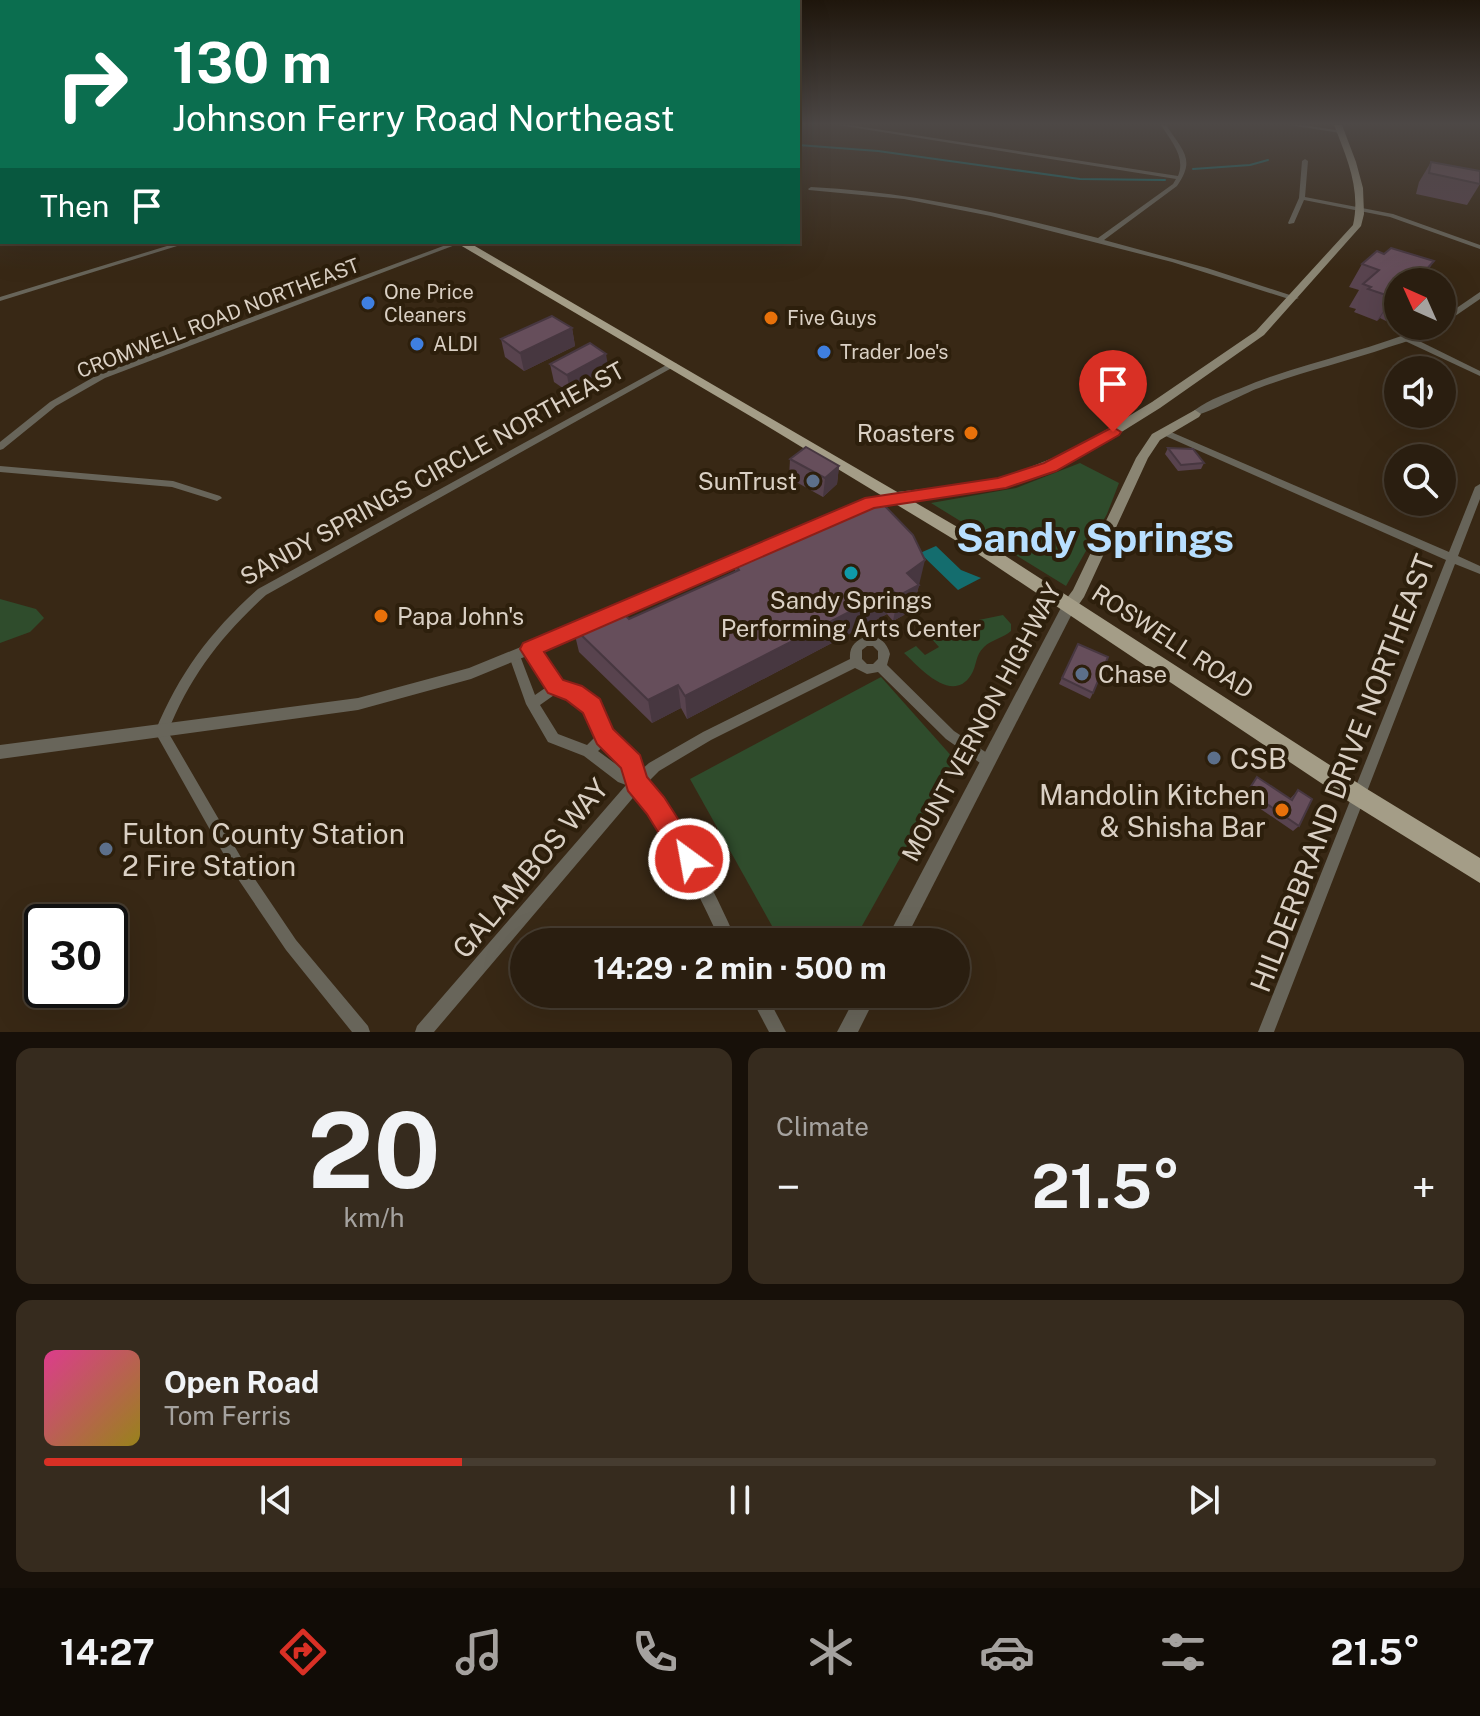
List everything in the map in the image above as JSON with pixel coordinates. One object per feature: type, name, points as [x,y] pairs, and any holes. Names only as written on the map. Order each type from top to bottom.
[{"type":"main road","points":[[897,497],[979,488],[1040,470],[1078,453],[1260,333],[1295,298],[1357,226],[1362,209],[1354,173]]},
{"type":"main road","name":"ROSWELL ROAD","points":[[463,244],[897,497],[1480,871]]},
{"type":"main road","name":"MOUNT VERNON HIGHWAY","points":[[1069,606],[1079,593],[1120,511],[1142,458],[1156,437],[1195,414]]},
{"type":"street","points":[[1150,173],[1181,178]]},
{"type":"street","points":[[1100,240],[1181,178],[1183,173]]},
{"type":"street","points":[[1291,223],[1302,198],[1304,173]]},
{"type":"street","points":[[811,189],[871,191],[919,197],[1193,264],[1295,298]]},
{"type":"street","points":[[1302,198],[1391,215],[1480,247]]},
{"type":"street","points":[[0,299],[180,244]]},
{"type":"street","name":"CROMWELL ROAD NORTHEAST","points":[[0,447],[53,404],[102,376],[455,244]]},
{"type":"street","points":[[1456,312],[1480,295]]},
{"type":"street","points":[[1195,414],[1271,378],[1373,352],[1405,340]]},
{"type":"street","points":[[1410,340],[1480,374]]},
{"type":"street","name":"SANDY SPRINGS CIRCLE NORTHEAST","points":[[161,732],[187,677],[237,613],[262,592],[673,365]]},
{"type":"street","points":[[1164,432],[1480,570]]},
{"type":"street","points":[[0,469],[173,484],[217,498]]},
{"type":"street","name":"HILDERBRAND DRIVE NORTHEAST","points":[[1266,1032],[1480,487]]},
{"type":"street","points":[[0,752],[358,704],[412,692],[515,656],[861,506],[897,497]]},
{"type":"street","name":"MOUNT VERNON HIGHWAY","points":[[901,928],[1069,606]]},
{"type":"street","name":"GALAMBOS WAY","points":[[423,1032],[654,767],[707,736],[857,661],[854,652],[858,645],[872,642],[881,647],[886,654],[880,666],[950,735],[988,761]]},
{"type":"street","points":[[530,649],[556,687],[574,693],[592,706],[605,736],[631,763],[637,783],[689,859],[722,928]]},
{"type":"street","points":[[515,656],[532,704],[553,738],[589,752],[623,778],[637,783]]},
{"type":"street","points":[[857,661],[870,668],[880,666]]},
{"type":"street","points":[[532,704],[556,687]]},
{"type":"street","points":[[161,732],[241,871],[291,945],[362,1032]]},
{"type":"street","points":[[589,752],[605,736]]},
{"type":"street","points":[[765,1008],[778,1032]]},
{"type":"street","points":[[847,1032],[860,1008]]},
{"type":"green space","points":[[1080,463],[1119,483],[1107,514],[1066,586],[931,503],[1016,488]]},
{"type":"green space","points":[[0,599],[36,609],[44,618],[30,632],[0,643]]},
{"type":"green space","points":[[1003,615],[1011,624],[1011,631],[981,650],[973,672],[963,683],[945,685],[927,674],[904,653],[916,646],[925,655],[939,647],[930,637],[964,623]]},
{"type":"green space","points":[[881,677],[955,760],[861,928],[773,928],[690,779]]},
{"type":"water","points":[[936,546],[961,570],[981,578],[958,590],[920,553]]},
{"type":"building","points":[[1430,173],[1480,173],[1480,184]]},
{"type":"building","points":[[1391,248],[1434,261],[1428,268],[1384,268],[1384,294],[1363,284],[1379,270],[1362,264],[1377,251],[1384,254]]},
{"type":"building","points":[[552,316],[572,328],[520,353],[501,339]]},
{"type":"building","points":[[590,343],[606,354],[567,375],[550,364]]},
{"type":"building","points":[[806,447],[839,466],[825,478],[790,459]]},
{"type":"building","points":[[1168,448],[1193,449],[1204,463],[1181,465]]},
{"type":"building","points":[[875,503],[882,503],[913,535],[925,560],[907,573],[919,585],[898,596],[892,590],[685,696],[678,685],[648,700],[573,627],[618,608],[629,619],[739,570],[735,564]]},
{"type":"building","name":"Chase","points":[[1078,644],[1108,657],[1093,693],[1062,678]]},
{"type":"building","name":"Mandolin Kitchen & Shisha Bar","points":[[1257,777],[1292,800],[1298,790],[1312,799],[1299,826],[1248,791]]},
{"type":"waterway","points":[[1038,173],[1080,179],[1165,180]]},
{"type":"place","name":"One Price Cleaners","points":[[368,303]]},
{"type":"place","name":"Five Guys","points":[[771,318]]},
{"type":"place","name":"ALDI","points":[[417,344]]},
{"type":"place","name":"Trader Joe's","points":[[824,352]]},
{"type":"place","name":"Roasters","points":[[971,433]]},
{"type":"place","name":"SunTrust","points":[[813,481]]},
{"type":"place","name":"Sandy Springs Performing Arts Center","points":[[851,573]]},
{"type":"place","name":"Papa John's","points":[[381,616]]},
{"type":"place","name":"Chase","points":[[1082,674]]},
{"type":"place","name":"CSB","points":[[1214,758]]},
{"type":"place","name":"Mandolin Kitchen & Shisha Bar","points":[[1282,810]]},
{"type":"place","name":"Fulton County Station 2 Fire Station","points":[[106,849]]},
{"type":"district","name":"Sandy Springs","points":[[1095,537]]},
{"type":"route","points":[[689,859],[637,783],[631,763],[605,736],[592,706],[574,693],[556,687],[530,649],[871,502],[1000,484],[1050,467],[1113,432]]}]
